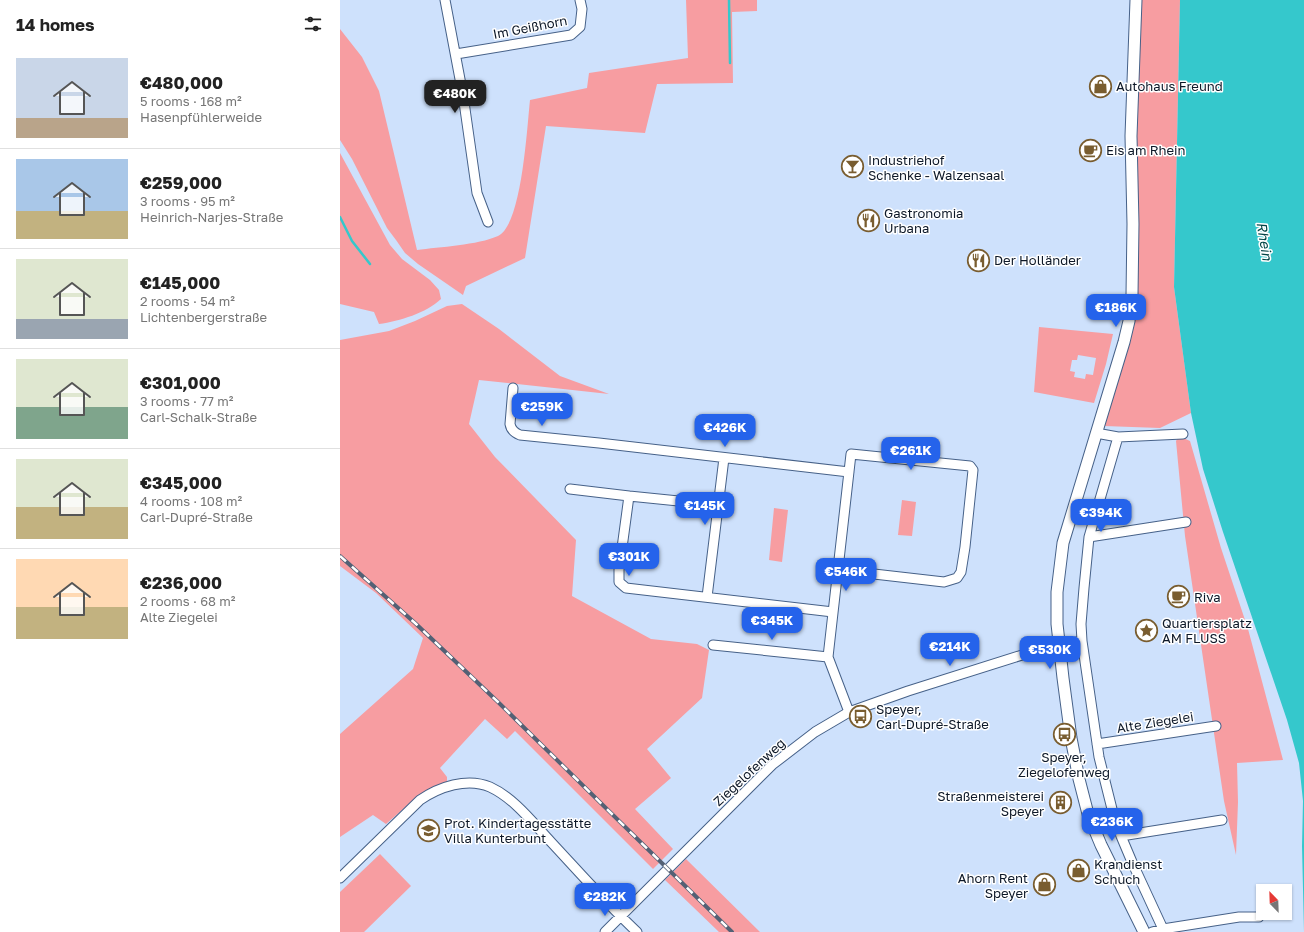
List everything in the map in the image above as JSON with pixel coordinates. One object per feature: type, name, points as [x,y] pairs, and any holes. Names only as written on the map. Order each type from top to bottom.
[{"type":"street","points":[[445,0],[456,54],[477,193],[488,222]]},
{"type":"street","name":"Im Geißhorn","points":[[456,54],[572,34],[580,27],[582,9],[580,0]]},
{"type":"street","points":[[1136,0],[1131,136],[1133,224],[1132,295],[1129,320],[1124,342],[1063,543],[1057,592],[1057,624],[1058,645],[1071,738],[1088,814],[1101,845],[1144,932]]},
{"type":"street","points":[[513,388],[510,424],[511,429],[520,435],[849,472]]},
{"type":"street","points":[[1096,433],[1118,437],[1183,434]]},
{"type":"street","points":[[1118,437],[1089,537],[1081,624],[1082,641],[1102,774],[1121,836],[1163,929]]},
{"type":"street","points":[[839,570],[944,582],[957,578],[961,572],[965,547],[973,470],[970,466],[851,454],[828,657],[849,712]]},
{"type":"street","points":[[707,597],[724,458]]},
{"type":"street","points":[[570,489],[718,505]]},
{"type":"street","points":[[629,496],[618,570],[619,582],[626,588],[833,612]]},
{"type":"street","points":[[1089,537],[1186,522]]},
{"type":"street","points":[[1058,645],[1082,641]]},
{"type":"street","points":[[713,645],[828,657]]},
{"type":"street","name":"Ziegelofenweg","points":[[605,932],[772,765],[815,732],[849,712],[1024,654],[1058,645]]},
{"type":"street","name":"Alte Ziegelei","points":[[1097,744],[1216,726]]},
{"type":"street","points":[[340,878],[428,794],[445,787],[460,784],[474,784],[488,787],[500,793],[513,804],[637,932]]},
{"type":"street","points":[[1121,836],[1222,820]]},
{"type":"street","points":[[1152,932],[1249,916],[1256,917]]},
{"type":"shaded area","points":[[686,0],[757,0],[757,11],[732,12],[733,83],[657,84],[645,133],[546,126],[525,258],[466,286],[463,295],[418,264],[405,253],[387,228],[352,159],[340,140],[340,29],[362,57],[379,91],[417,250],[469,244],[498,236],[506,228],[513,214],[518,195],[525,152],[530,100],[587,88],[589,73],[688,58]]},
{"type":"shaded area","points":[[1141,0],[1180,0],[1174,287],[1191,413],[1160,428],[1104,426],[1133,321],[1137,293],[1137,134]]},
{"type":"shaded area","points":[[340,153],[390,245],[402,259],[430,280],[439,290],[441,299],[435,304],[404,318],[379,324],[374,312],[340,304]]},
{"type":"shaded area","points":[[462,304],[499,329],[560,376],[609,394],[479,380],[469,424],[495,457],[576,540],[572,596],[651,639],[697,644],[709,650],[702,698],[647,749],[671,778],[635,809],[673,849],[653,869],[515,731],[507,739],[485,719],[440,768],[447,777],[447,782],[417,797],[386,824],[373,815],[340,837],[340,734],[413,669],[423,638],[376,593],[340,566],[340,340],[389,331],[447,306]]},
{"type":"shaded area","points":[[1039,327],[1113,334],[1106,364],[1094,403],[1034,392]],"holes":[[[1078,355],[1096,358],[1093,375],[1086,374],[1085,379],[1074,377],[1075,372],[1070,371],[1072,360],[1077,360]]]},
{"type":"shaded area","points":[[1179,436],[1190,441],[1221,548],[1248,629],[1283,760],[1237,763],[1238,802],[1236,855],[1224,801],[1185,536],[1176,441]]},
{"type":"shaded area","points":[[902,500],[916,502],[912,536],[898,535]]},
{"type":"shaded area","points":[[774,508],[788,510],[782,562],[769,560]]},
{"type":"shaded area","points":[[380,854],[411,886],[364,932],[340,932],[340,892]]},
{"type":"shaded area","points":[[686,859],[760,932],[719,932],[665,880]]},
{"type":"water","name":"Rhein","points":[[1180,0],[1304,0],[1304,932],[1302,846],[1303,801],[1299,763],[1287,720],[1203,469],[1191,413],[1174,287]]},
{"type":"waterway","points":[[729,0],[730,63]]},
{"type":"waterway","points":[[340,217],[352,241],[370,264]]},
{"type":"railway","points":[[340,556],[415,623],[498,702],[732,932]]},
{"type":"place","name":"Autohaus Freund","points":[[1100,86]]},
{"type":"place","name":"Eis am Rhein","points":[[1090,150]]},
{"type":"place","name":"Industriehof Schenke - Walzensaal","points":[[853,167]]},
{"type":"place","name":"Gastronomia Urbana","points":[[869,220]]},
{"type":"place","name":"Der Holländer","points":[[978,260]]},
{"type":"place","name":"Riva","points":[[1178,597]]},
{"type":"place","name":"Quartiersplatz AM FLUSS","points":[[1146,630]]},
{"type":"place","name":"Speyer, Carl-Dupré-Straße","points":[[860,716]]},
{"type":"place","name":"Speyer, Ziegelofenweg","points":[[1064,735]]},
{"type":"place","name":"Straßenmeisterei Speyer","points":[[1060,803]]},
{"type":"place","name":"Prot. Kindertagesstätte Villa Kunterbunt","points":[[429,830]]},
{"type":"place","name":"Krandienst Schuch","points":[[1078,871]]},
{"type":"place","name":"Ahorn Rent Speyer","points":[[1044,885]]}]
